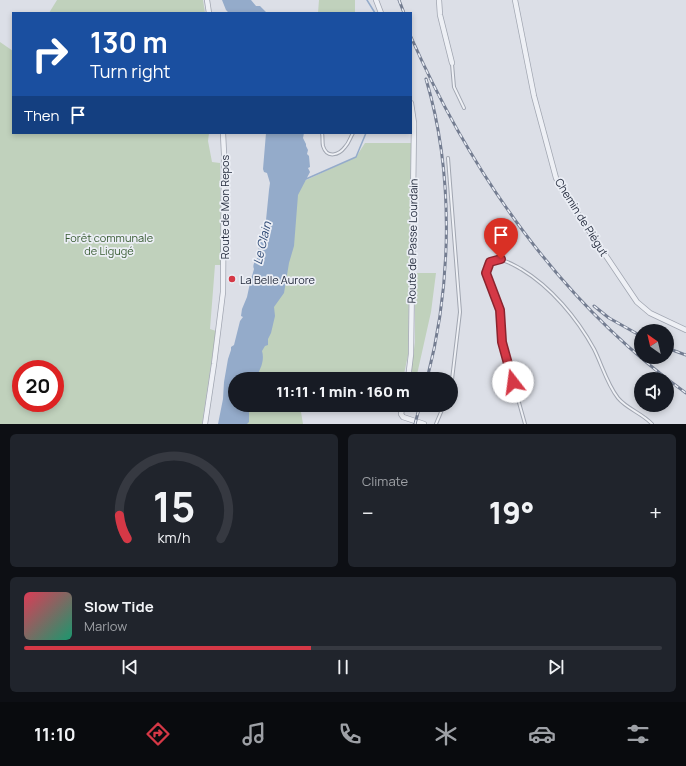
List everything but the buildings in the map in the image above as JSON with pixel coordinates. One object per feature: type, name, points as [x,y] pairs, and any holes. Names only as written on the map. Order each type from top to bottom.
[{"type":"street","points":[[206,0],[209,12]]},
{"type":"street","points":[[376,0],[381,12]]},
{"type":"street","points":[[439,0],[440,15],[452,63]]},
{"type":"street","name":"Chemin de Piégut","points":[[515,0],[534,96],[556,178],[567,198],[637,302],[650,313],[686,330]]},
{"type":"street","name":"Route de Passe Lourdain","points":[[409,372],[411,339],[414,123],[412,110]]},
{"type":"street","name":"Route de Mon Repos","points":[[205,424],[223,292],[223,134]]},
{"type":"street","points":[[401,412],[404,418],[424,424]]},
{"type":"lane","points":[[452,63],[454,87],[464,108]]},
{"type":"lane","points":[[322,134],[326,152],[334,155],[346,146],[352,134]]},
{"type":"lane","points":[[448,158],[460,312],[453,372]]},
{"type":"lane","points":[[525,424],[502,342],[500,310],[486,273],[490,262],[501,259],[532,276],[566,309],[588,338],[611,387],[619,399],[652,424]]},
{"type":"lane","points":[[436,424],[441,412]]},
{"type":"green space","points":[[57,0],[203,0],[205,12],[50,12]]},
{"type":"green space","points":[[319,0],[355,0],[355,12],[318,12]]},
{"type":"green space","name":"Forêt communale de Ligugé","points":[[0,42],[12,50],[12,134],[209,134],[208,141],[212,162],[220,163],[221,265],[215,265],[210,329],[216,331],[202,424],[0,424]]},
{"type":"green space","points":[[365,143],[411,143],[408,355],[404,372],[251,372],[289,188],[356,157]]},
{"type":"green space","points":[[415,273],[436,273],[431,312],[418,372],[411,372],[415,342]]},
{"type":"green space","points":[[244,412],[301,412],[303,424],[241,424]]},
{"type":"water","points":[[222,0],[251,0],[256,6],[260,6],[266,12],[228,12]]},
{"type":"water","name":"Le Clain","points":[[266,134],[304,134],[303,138],[308,150],[307,154],[309,156],[310,167],[308,168],[310,172],[298,195],[294,246],[289,263],[284,293],[274,307],[275,316],[268,339],[268,345],[265,346],[262,351],[262,365],[259,372],[228,372],[228,412],[249,412],[249,422],[247,424],[218,424],[228,359],[231,347],[234,345],[240,321],[243,317],[241,316],[242,309],[247,297],[254,264],[258,257],[261,235],[265,230],[270,183],[267,173],[264,172]]},
{"type":"waterway","points":[[367,0],[374,12]]},
{"type":"waterway","points":[[306,179],[356,157],[366,134]]},
{"type":"railway","points":[[399,0],[404,12]]},
{"type":"railway","points":[[412,39],[435,88],[462,138],[492,187],[525,233],[561,278],[599,319],[641,358],[686,393]]},
{"type":"railway","points":[[426,79],[435,115],[441,152],[445,190],[446,229],[445,267],[441,305],[429,372]]},
{"type":"railway","points":[[594,306],[609,318],[634,332]]},
{"type":"railway","points":[[674,351],[686,355]]},
{"type":"railway","points":[[415,424],[418,412]]},
{"type":"place","name":"La Belle Aurore","points":[[232,279]]},
{"type":"route","points":[[501,259],[490,262],[486,273],[500,310],[502,342],[513,382]]}]
